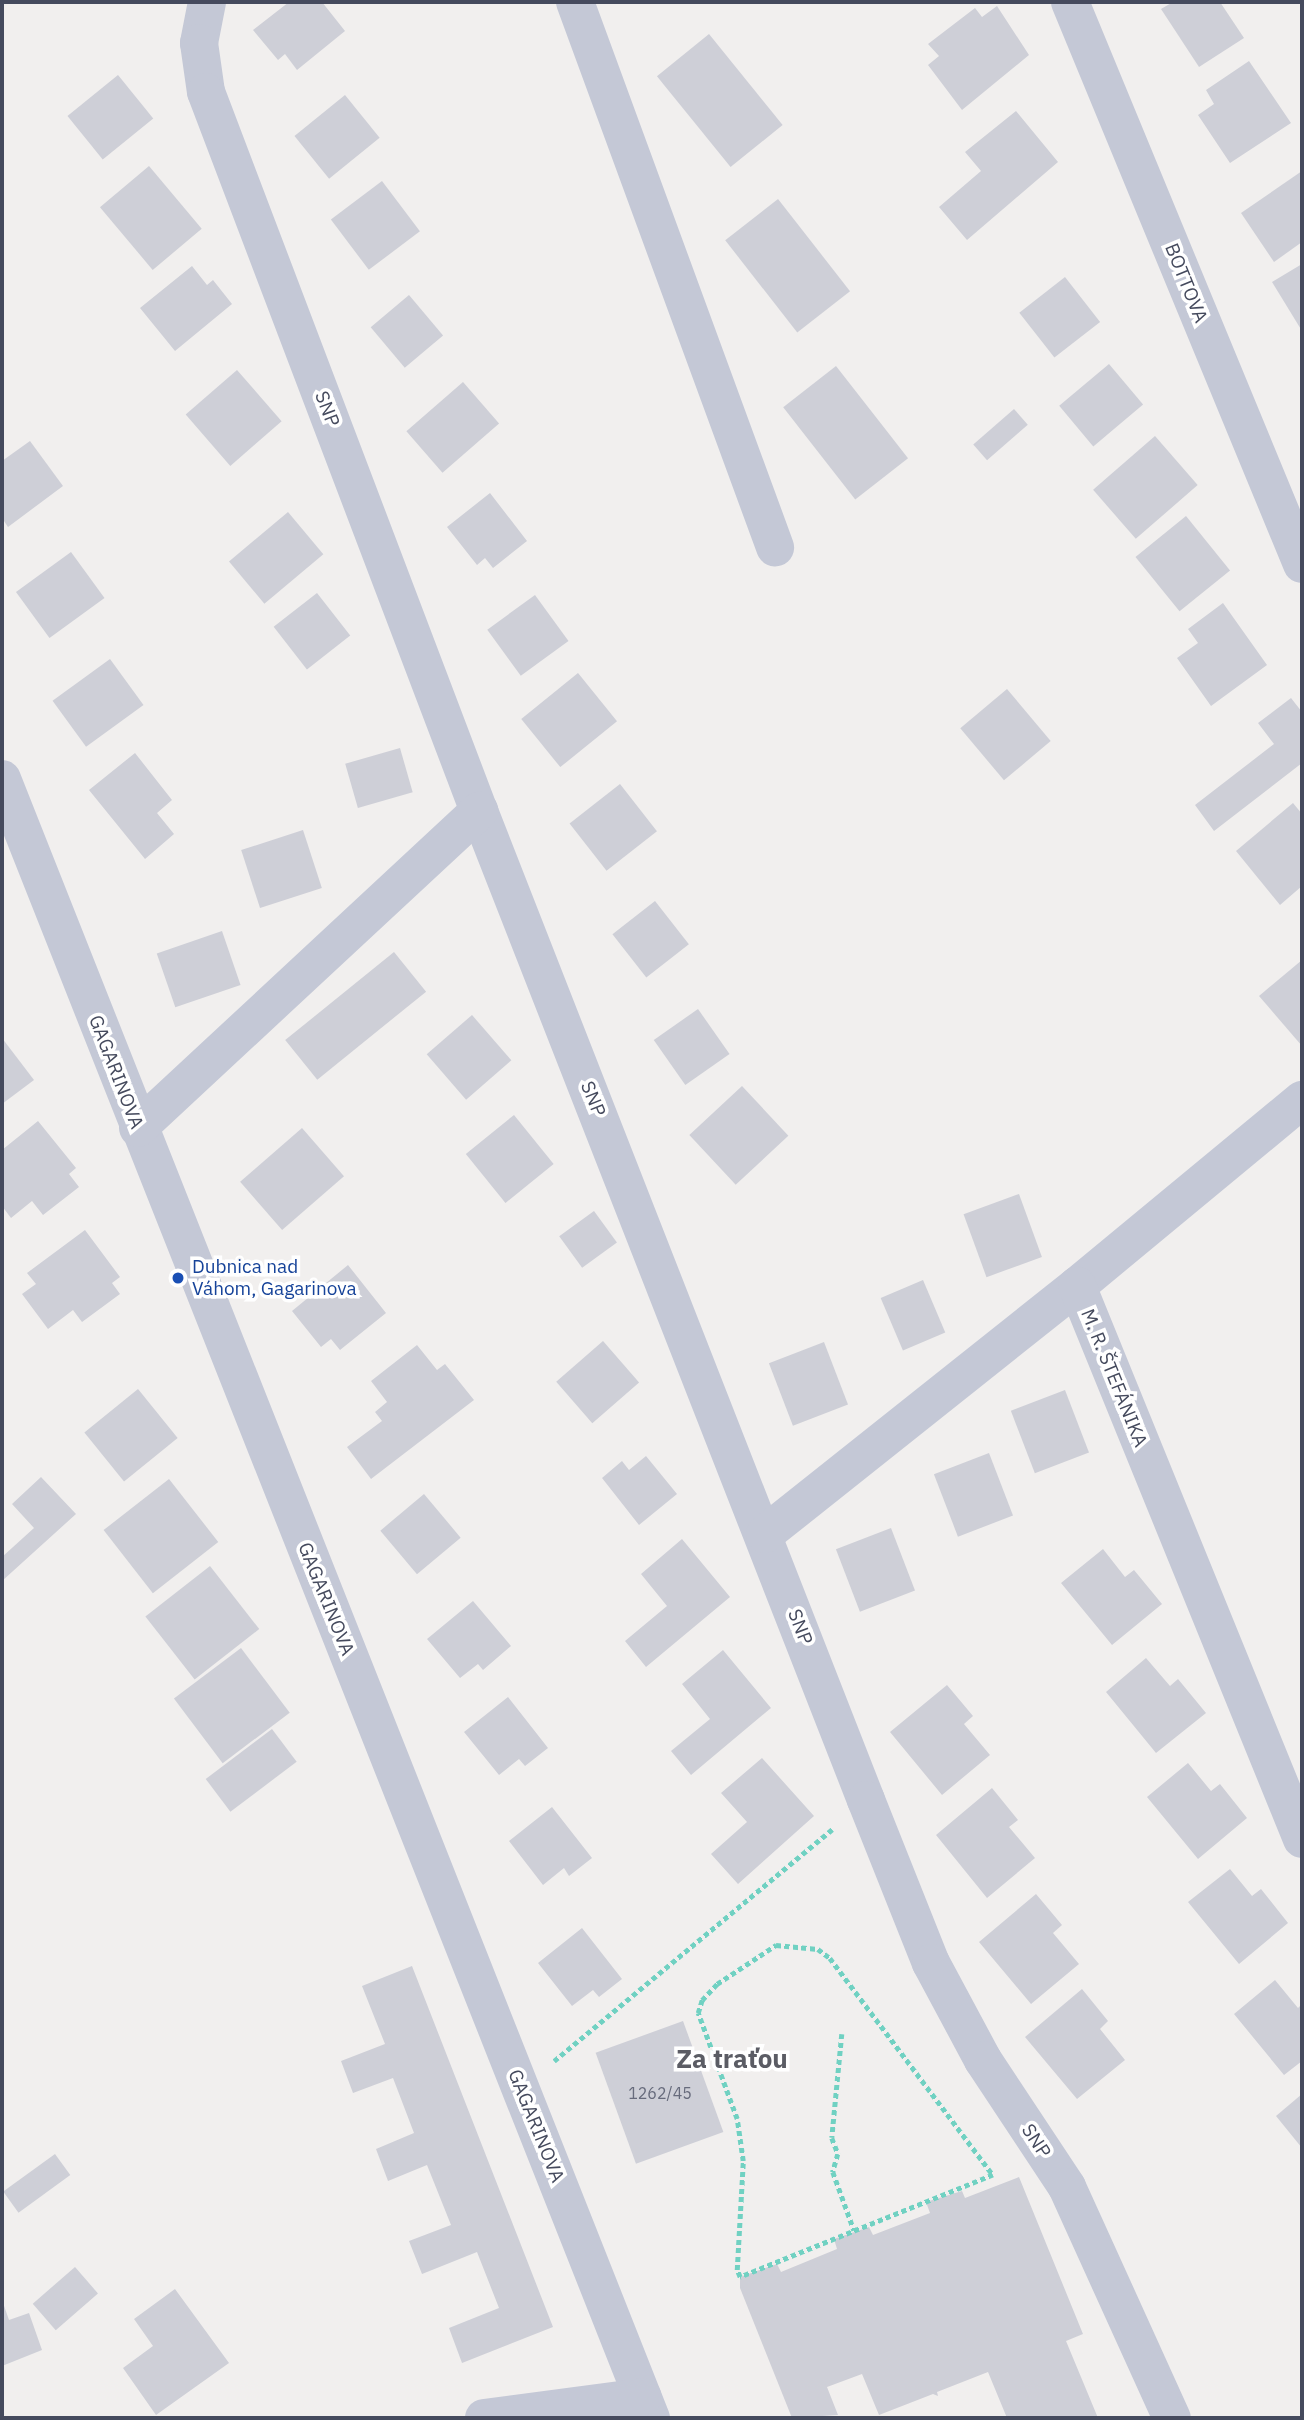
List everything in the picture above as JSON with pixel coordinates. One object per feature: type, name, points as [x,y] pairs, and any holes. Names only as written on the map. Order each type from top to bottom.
[{"type":"street","name":"SNP","points":[[207,2],[200,43],[206,92],[479,811],[765,1534],[931,1963],[983,2060],[1067,2188],[1172,2418]]},
{"type":"street","points":[[575,2],[775,547]]},
{"type":"street","name":"BOTTOVA","points":[[1070,2],[1302,564]]},
{"type":"street","name":"GAGARINOVA","points":[[2,779],[647,2408]]},
{"type":"street","points":[[138,1128],[479,811]]},
{"type":"street","points":[[1077,1286],[1302,1100]]},
{"type":"street","name":"M. R. ŠTEFÁNIKA","points":[[765,1534],[1077,1286],[1302,1839]]},
{"type":"street","points":[[484,2418],[647,2408]]},
{"type":"path","points":[[521,2088],[866,1800]]},
{"type":"path","points":[[776,1945],[800,1945],[830,1958],[993,2175],[854,2230],[740,2277],[737,2270],[743,2161],[737,2119],[698,2013],[702,2000],[716,1984],[776,1945]]},
{"type":"path","points":[[842,2034],[832,2138],[838,2154],[833,2172],[854,2230]]},
{"type":"building","points":[[289,2],[322,2],[345,31],[297,70],[285,54],[278,60],[253,30]]},
{"type":"building","points":[[1173,2],[1220,2],[1244,38],[1199,67],[1161,9]]},
{"type":"building","points":[[997,6],[1029,55],[962,110],[928,65],[939,56],[928,44],[975,8],[982,17]]},
{"type":"building","points":[[709,34],[783,125],[731,167],[657,76]]},
{"type":"building","points":[[1249,61],[1291,123],[1230,163],[1198,115],[1214,104],[1206,90]]},
{"type":"building","points":[[118,75],[153,119],[103,159],[67,116]]},
{"type":"building","points":[[345,95],[380,138],[329,179],[294,136]]},
{"type":"building","points":[[1016,111],[1058,162],[967,240],[939,207],[981,171],[965,152]]},
{"type":"building","points":[[149,166],[202,229],[153,270],[100,207]]},
{"type":"building","points":[[1302,171],[1302,242],[1274,262],[1241,213]]},
{"type":"building","points":[[382,181],[420,231],[369,270],[331,220]]},
{"type":"building","points":[[778,199],[850,291],[797,332],[725,240]]},
{"type":"building","points":[[1302,264],[1302,331],[1272,282]]},
{"type":"building","points":[[192,266],[207,285],[213,280],[232,304],[175,351],[140,308]]},
{"type":"building","points":[[1065,277],[1100,322],[1054,358],[1019,313]]},
{"type":"building","points":[[409,295],[443,336],[405,368],[371,327]]},
{"type":"building","points":[[1109,364],[1143,405],[1093,446],[1059,406]]},
{"type":"building","points":[[836,366],[908,458],[855,499],[783,407]]},
{"type":"building","points":[[237,370],[282,421],[230,466],[186,415]]},
{"type":"building","points":[[463,382],[499,424],[442,473],[406,431]]},
{"type":"building","points":[[1014,409],[1028,425],[987,460],[973,444]]},
{"type":"building","points":[[1155,436],[1198,485],[1136,539],[1093,490]]},
{"type":"building","points":[[30,441],[63,486],[8,527],[2,518],[2,461]]},
{"type":"building","points":[[490,493],[527,541],[493,568],[485,558],[477,565],[447,527]]},
{"type":"building","points":[[288,512],[323,554],[264,604],[229,561]]},
{"type":"building","points":[[1186,516],[1230,570],[1180,611],[1135,557]]},
{"type":"building","points":[[71,552],[105,598],[49,638],[16,592]]},
{"type":"building","points":[[317,593],[350,636],[307,669],[274,627]]},
{"type":"building","points":[[535,595],[569,641],[521,676],[487,630]]},
{"type":"building","points":[[1223,603],[1267,665],[1211,706],[1177,658],[1198,643],[1188,629]]},
{"type":"building","points":[[110,659],[144,705],[86,747],[53,701]]},
{"type":"building","points":[[578,673],[617,721],[560,767],[521,719]]},
{"type":"building","points":[[1007,689],[1051,741],[1004,780],[960,728]]},
{"type":"building","points":[[1291,698],[1302,712],[1302,763],[1214,831],[1195,805],[1274,744],[1258,723]]},
{"type":"building","points":[[400,748],[413,792],[358,808],[345,764]]},
{"type":"building","points":[[135,753],[172,800],[157,813],[174,834],[145,859],[89,790]]},
{"type":"building","points":[[620,784],[657,831],[607,871],[570,823]]},
{"type":"building","points":[[1293,803],[1302,814],[1302,886],[1280,905],[1236,851]]},
{"type":"building","points":[[303,830],[322,888],[260,908],[241,850]]},
{"type":"building","points":[[655,901],[689,944],[646,978],[612,934]]},
{"type":"building","points":[[222,931],[241,985],[175,1007],[157,953]]},
{"type":"building","points":[[394,952],[426,992],[317,1080],[285,1040]]},
{"type":"building","points":[[1302,960],[1302,1046],[1259,996]]},
{"type":"building","points":[[698,1009],[730,1054],[685,1085],[654,1040]]},
{"type":"building","points":[[472,1015],[511,1060],[466,1100],[427,1054]]},
{"type":"building","points":[[2,1038],[34,1080],[2,1104]]},
{"type":"building","points":[[742,1086],[788,1136],[736,1185],[689,1135]]},
{"type":"building","points":[[514,1115],[554,1164],[505,1203],[466,1154]]},
{"type":"building","points":[[38,1121],[76,1168],[69,1174],[79,1187],[43,1215],[32,1201],[11,1218],[2,1206],[2,1150]]},
{"type":"building","points":[[302,1128],[344,1176],[282,1230],[240,1182]]},
{"type":"building","points":[[1019,1194],[1042,1257],[986,1277],[964,1214]]},
{"type":"building","points":[[594,1211],[617,1243],[582,1268],[559,1236]]},
{"type":"building","points":[[85,1230],[120,1277],[112,1283],[120,1294],[82,1322],[73,1310],[48,1329],[22,1294],[36,1284],[27,1273]]},
{"type":"building","points":[[348,1265],[386,1313],[340,1350],[331,1339],[321,1347],[292,1311]]},
{"type":"building","points":[[923,1280],[945,1332],[903,1350],[881,1298]]},
{"type":"building","points":[[603,1341],[639,1383],[592,1423],[556,1382]]},
{"type":"building","points":[[824,1342],[848,1405],[793,1426],[769,1363]]},
{"type":"building","points":[[417,1345],[437,1370],[445,1364],[474,1400],[371,1479],[347,1447],[382,1421],[375,1412],[387,1402],[371,1381]]},
{"type":"building","points":[[138,1389],[178,1438],[124,1481],[84,1432]]},
{"type":"building","points":[[1065,1390],[1089,1453],[1035,1473],[1011,1411]]},
{"type":"building","points":[[989,1453],[1013,1516],[958,1537],[934,1474]]},
{"type":"building","points":[[646,1456],[677,1494],[639,1525],[602,1478],[622,1461],[629,1470]]},
{"type":"building","points":[[41,1477],[76,1514],[2,1581],[2,1557],[34,1528],[12,1504]]},
{"type":"building","points":[[169,1479],[218,1542],[153,1593],[104,1530]]},
{"type":"building","points":[[424,1494],[461,1538],[417,1574],[380,1531]]},
{"type":"building","points":[[891,1528],[915,1591],[860,1612],[836,1549]]},
{"type":"building","points":[[682,1539],[730,1597],[646,1667],[625,1641],[667,1606],[641,1574]]},
{"type":"building","points":[[1103,1549],[1125,1577],[1134,1570],[1162,1604],[1112,1645],[1061,1583]]},
{"type":"building","points":[[210,1566],[259,1629],[195,1680],[145,1616]]},
{"type":"building","points":[[473,1601],[511,1646],[483,1670],[478,1664],[460,1678],[427,1639]]},
{"type":"building","points":[[241,1648],[290,1713],[223,1763],[174,1699]]},
{"type":"building","points":[[723,1650],[771,1708],[691,1775],[671,1751],[710,1719],[682,1684]]},
{"type":"building","points":[[1146,1658],[1170,1686],[1178,1679],[1206,1713],[1156,1753],[1106,1692]]},
{"type":"building","points":[[947,1685],[973,1716],[964,1724],[990,1755],[942,1795],[890,1732]]},
{"type":"building","points":[[508,1697],[548,1748],[525,1766],[519,1759],[499,1775],[464,1732]]},
{"type":"building","points":[[272,1729],[297,1762],[230,1812],[206,1779]]},
{"type":"building","points":[[762,1758],[814,1816],[738,1884],[711,1854],[747,1822],[721,1793]]},
{"type":"building","points":[[1188,1763],[1211,1791],[1220,1784],[1247,1818],[1198,1859],[1147,1797]]},
{"type":"building","points":[[992,1788],[1018,1820],[1009,1827],[1035,1858],[987,1898],[936,1835]]},
{"type":"building","points":[[552,1807],[592,1858],[569,1876],[564,1868],[543,1885],[509,1841]]},
{"type":"building","points":[[1230,1869],[1252,1896],[1261,1889],[1288,1923],[1239,1964],[1188,1902]]},
{"type":"building","points":[[1036,1894],[1062,1925],[1053,1933],[1079,1964],[1031,2004],[979,1942]]},
{"type":"building","points":[[582,1928],[622,1979],[599,1997],[593,1990],[572,2006],[538,1963]]},
{"type":"building","points":[[412,1966],[553,2327],[462,2363],[449,2328],[499,2308],[477,2252],[422,2274],[409,2241],[451,2225],[427,2165],[388,2181],[376,2149],[414,2133],[393,2078],[353,2093],[341,2061],[385,2044],[362,1986]]},
{"type":"building","points":[[1275,1980],[1298,2008],[1302,2004],[1302,2061],[1284,2075],[1234,2014]]},
{"type":"building","points":[[1082,1989],[1108,2021],[1100,2029],[1125,2060],[1077,2099],[1025,2037]]},
{"type":"building","points":[[683,2021],[723,2132],[636,2164],[596,2053]]},
{"type":"building","points":[[1302,2094],[1302,2148],[1276,2116]]},
{"type":"building","points":[[55,2154],[70,2175],[19,2213],[3,2192]]},
{"type":"building","points":[[1019,2177],[1083,2334],[1066,2341],[1098,2418],[1007,2418],[988,2372],[937,2392],[938,2396],[933,2394],[879,2415],[862,2374],[827,2387],[838,2415],[792,2418],[740,2288],[740,2277],[777,2264],[781,2272],[837,2249],[834,2239],[869,2227],[873,2235],[930,2213],[926,2202],[962,2191],[965,2198]]},
{"type":"building","points":[[75,2267],[98,2293],[56,2330],[33,2304]]},
{"type":"building","points":[[175,2289],[229,2363],[156,2415],[123,2368],[153,2346],[134,2319]]},
{"type":"building","points":[[2,2300],[9,2320],[29,2313],[42,2350],[2,2366]]},
{"type":"place","name":"Dubnica nad Váhom, Gagarinova","points":[[178,1278]]},
{"type":"district","name":"Za traťou","points":[[732,2059]]}]
